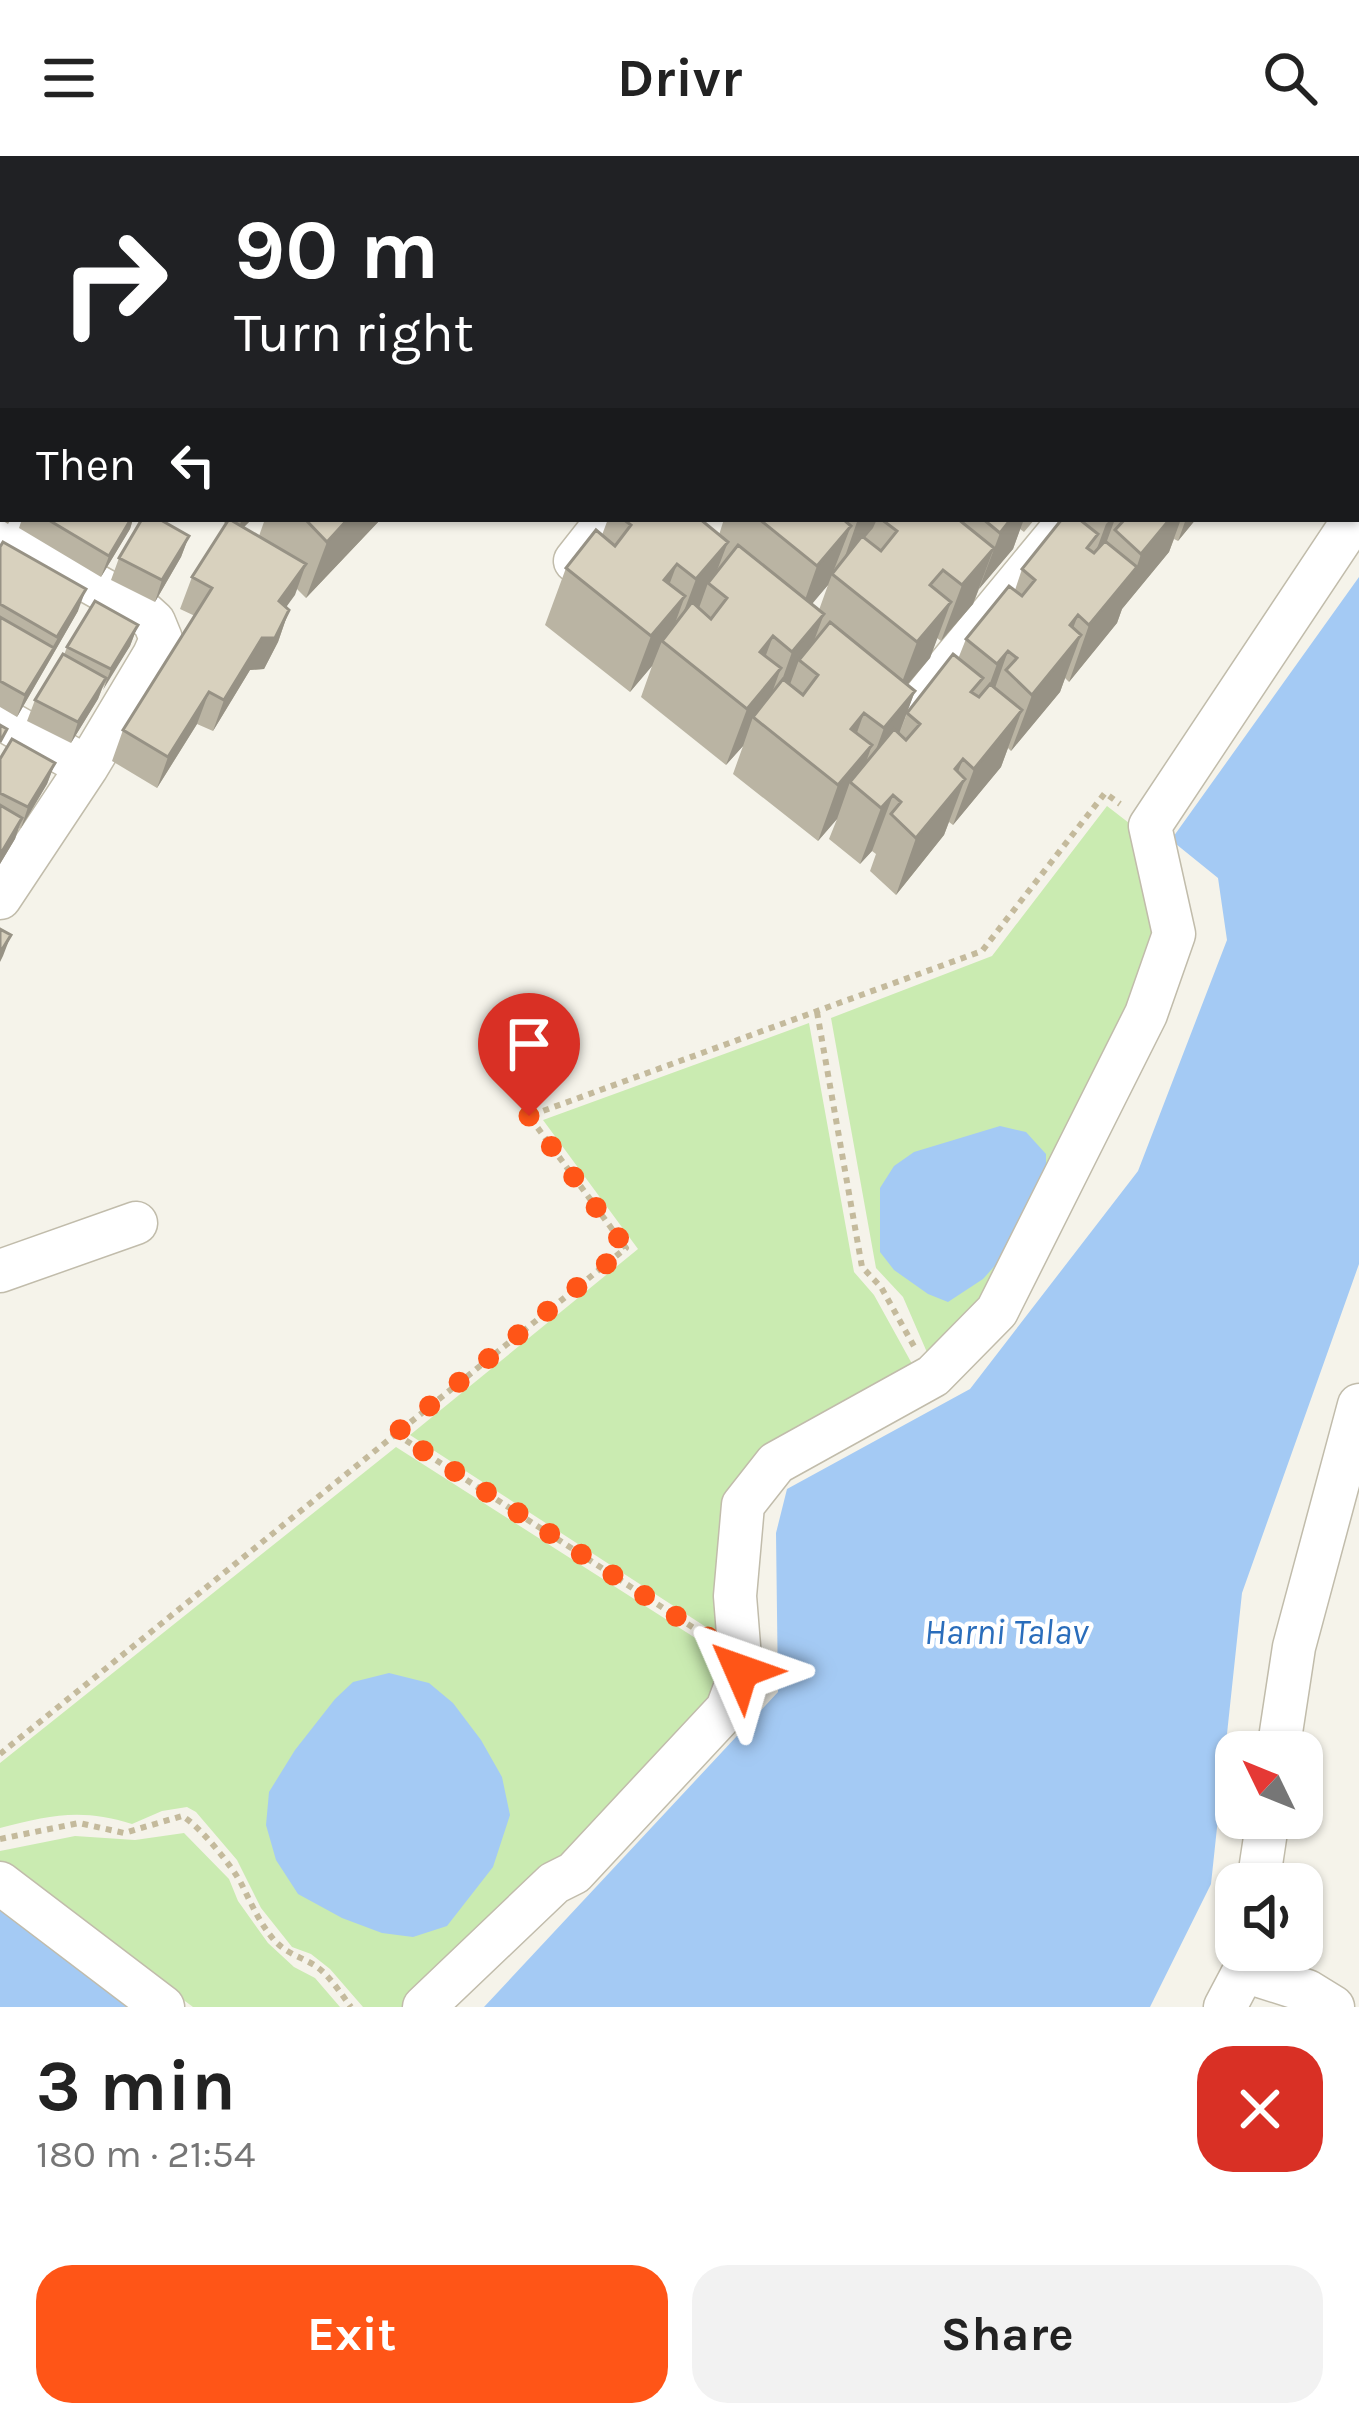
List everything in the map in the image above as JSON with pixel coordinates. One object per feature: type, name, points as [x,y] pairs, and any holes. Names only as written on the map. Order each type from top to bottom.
[{"type":"street","points":[[575,561],[606,522]]},
{"type":"street","points":[[875,704],[901,720],[910,714],[1068,522]]},
{"type":"street","points":[[424,2007],[554,1883],[574,1873],[727,1709],[741,1671],[735,1596],[743,1505],[776,1463],[933,1376],[997,1311],[1147,1014],[1174,934],[1150,826],[1351,522]]},
{"type":"street","points":[[0,532],[143,612],[154,622],[161,640],[87,767],[0,898]]},
{"type":"street","points":[[0,718],[87,767]]},
{"type":"street","points":[[0,1271],[136,1222]]},
{"type":"street","points":[[1281,1731],[1294,1647],[1359,1405]]},
{"type":"street","points":[[0,1882],[163,2007]]},
{"type":"street","points":[[1239,1976],[1307,1991],[1334,2007]]},
{"type":"path","points":[[0,1754],[626,1248],[529,1116],[982,952],[1105,793],[1150,826]]},
{"type":"path","points":[[817,1012],[862,1267],[881,1287],[933,1376]]},
{"type":"path","points":[[396,1433],[740,1658]]},
{"type":"path","points":[[0,1839],[79,1823],[124,1833],[182,1816],[206,1836],[241,1881],[252,1909],[275,1941],[295,1958],[321,1970],[352,2007]]},
{"type":"green space","points":[[1107,806],[1129,823],[1133,849],[1165,931],[992,1304],[929,1357],[903,1297],[876,1268],[831,1018],[992,956]]},
{"type":"green space","points":[[809,1023],[854,1272],[874,1295],[916,1371],[766,1454],[726,1640],[410,1435],[638,1249],[543,1120]]},
{"type":"green space","points":[[396,1447],[733,1662],[724,1692],[411,2007],[363,2007],[330,1969],[292,1947],[261,1908],[237,1860],[196,1812],[187,1807],[162,1811],[132,1824],[66,1815],[0,1828],[0,1763]]},
{"type":"green space","points":[[184,1833],[229,1879],[238,1901],[268,1943],[294,1967],[315,1978],[340,2007],[193,2007],[0,1863],[0,1851],[75,1836],[135,1840]]},
{"type":"water","name":"Harni Talav","points":[[1359,577],[1359,1264],[1242,1593],[1227,1731],[1215,1731],[1216,1839],[1211,1884],[1150,2007],[484,2007],[778,1692],[776,1533],[787,1489],[970,1389],[1138,1171],[1227,940],[1218,878],[1171,840]]},
{"type":"water","points":[[1000,1126],[1026,1132],[1046,1154],[1046,1188],[1018,1240],[983,1279],[948,1302],[894,1270],[880,1252],[880,1188],[894,1166],[914,1152]]},
{"type":"water","points":[[389,1673],[429,1683],[453,1703],[502,1777],[510,1815],[493,1867],[447,1926],[413,1937],[382,1933],[298,1894],[276,1860],[266,1825],[269,1792],[335,1699],[353,1682]]},
{"type":"water","points":[[0,1907],[132,2007],[0,2007]]},
{"type":"building","points":[[52,522],[129,522],[109,556]]},
{"type":"building","points":[[140,522],[164,522],[189,536],[162,580],[119,558]]},
{"type":"building","points":[[227,522],[306,564],[279,601],[289,610],[275,638],[262,638],[224,700],[209,692],[168,757],[123,730],[212,588],[192,577]]},
{"type":"building","points":[[308,522],[345,522],[327,542]]},
{"type":"building","points":[[627,522],[704,522],[728,542],[696,579],[677,564],[664,580],[685,596],[651,636],[566,568],[596,530],[615,546],[631,525]]},
{"type":"building","points":[[763,522],[846,522],[851,526],[817,566]]},
{"type":"building","points":[[885,522],[962,522],[994,548],[962,585],[943,570],[930,585],[951,602],[917,642],[832,574],[862,536],[881,551],[897,531]]},
{"type":"building","points":[[987,522],[1009,522],[1000,533]]},
{"type":"building","points":[[1060,522],[1083,522],[1098,534],[1087,548],[1094,553],[1105,541],[1137,567],[1089,625],[1078,615],[1070,625],[1081,635],[1032,695],[1006,670],[1017,658],[1008,651],[997,664],[966,639],[1009,586],[1022,596],[1035,580],[1022,569]]},
{"type":"building","points":[[1122,522],[1168,522],[1141,554],[1115,530]]},
{"type":"building","points":[[3,542],[86,589],[57,637],[0,604]]},
{"type":"building","points":[[738,545],[824,614],[792,652],[773,636],[760,652],[781,668],[747,709],[662,641],[692,602],[711,619],[727,598],[708,583]]},
{"type":"building","points":[[95,601],[138,625],[111,669],[67,647]]},
{"type":"building","points":[[0,617],[54,648],[25,695],[0,681]]},
{"type":"building","points":[[830,622],[915,691],[884,728],[864,713],[851,729],[872,745],[838,785],[753,717],[783,679],[803,695],[818,675],[799,660]]},
{"type":"building","points":[[63,654],[106,678],[78,722],[35,700]]},
{"type":"building","points":[[953,654],[983,678],[971,692],[979,697],[990,684],[1022,710],[974,769],[963,759],[955,769],[965,779],[916,838],[891,814],[901,802],[893,795],[881,808],[850,782],[894,729],[906,740],[920,724],[907,713]]},
{"type":"building","points":[[12,739],[55,763],[28,807],[0,793],[0,759]]},
{"type":"building","points":[[0,805],[22,818],[0,855]]},
{"type":"building","points":[[0,929],[11,935],[0,953]]},
{"type":"route","points":[[529,1116],[626,1248],[396,1433],[740,1658],[741,1671]]}]
